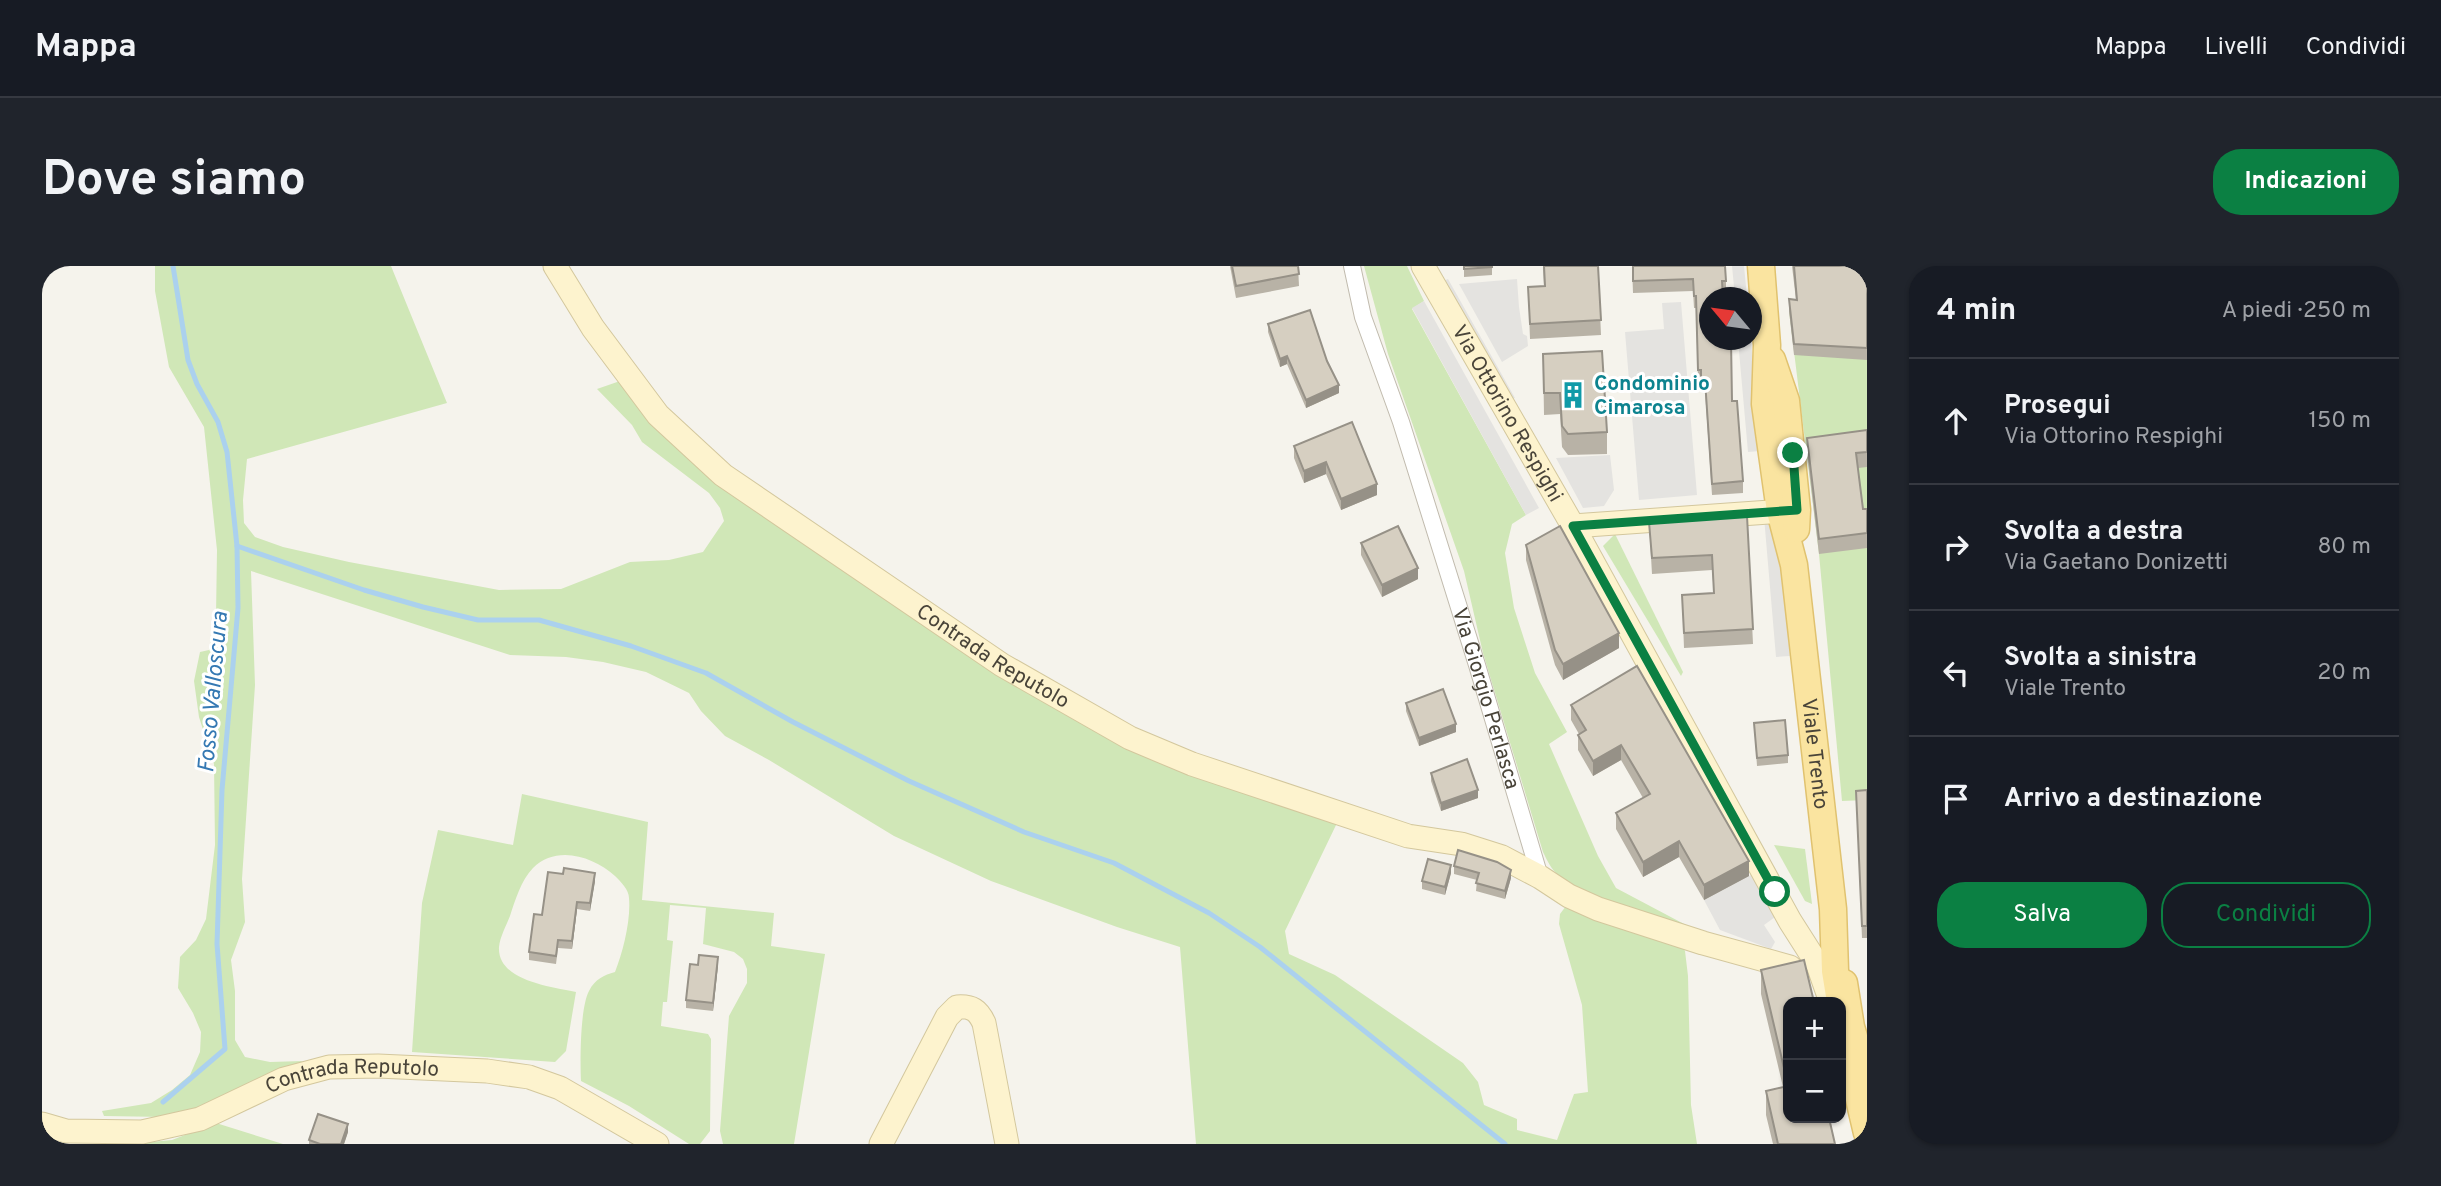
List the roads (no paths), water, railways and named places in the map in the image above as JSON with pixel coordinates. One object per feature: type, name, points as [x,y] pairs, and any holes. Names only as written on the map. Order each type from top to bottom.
[{"type":"main road","name":"Viale Trento","points":[[1761,266],[1767,345],[1786,401],[1788,510],[1835,941],[1862,1086],[1867,1133]]},
{"type":"main road","name":"Viale Trento","points":[[1835,941],[1835,997]]},
{"type":"main road","name":"Viale Trento","points":[[1846,1037],[1862,1086]]},
{"type":"street","name":"Contrada Reputolo","points":[[555,266],[593,328],[658,415],[696,451],[723,475],[1002,665],[1130,738],[1192,764],[1408,836],[1461,844],[1502,857],[1540,877]]},
{"type":"street","name":"Via Giorgio Perlasca","points":[[1352,266],[1363,317],[1401,422],[1540,877]]},
{"type":"street","name":"Via Ottorino Respighi","points":[[1423,266],[1573,526],[1790,921],[1811,952],[1832,997]]},
{"type":"street","points":[[1573,526],[1788,510]]},
{"type":"street","points":[[1540,877],[1569,896],[1598,909],[1703,943],[1790,967],[1828,997]]},
{"type":"street","points":[[1790,967],[1804,963],[1811,952]]},
{"type":"street","points":[[881,1144],[947,1017],[957,1007],[969,1006],[978,1011],[984,1023],[1007,1144]]},
{"type":"street","points":[[1846,1056],[1862,1086]]},
{"type":"street","name":"Contrada Reputolo","points":[[42,1124],[66,1131],[142,1132],[200,1119],[284,1079],[329,1068],[378,1066],[487,1071],[529,1077],[560,1088],[657,1144]]},
{"type":"waterway","name":"Fosso Valloscura","points":[[163,1102],[225,1049],[217,944],[222,790],[238,608],[237,546],[227,452],[218,422],[197,384],[188,360],[173,266]]},
{"type":"waterway","points":[[237,546],[364,590],[423,607],[478,620],[539,620],[631,646],[706,673],[793,722],[909,781],[1024,832],[1114,863],[1209,913],[1260,947],[1505,1144]]},
{"type":"place","name":"Condominio Cimarosa","points":[[1573,395]]}]
